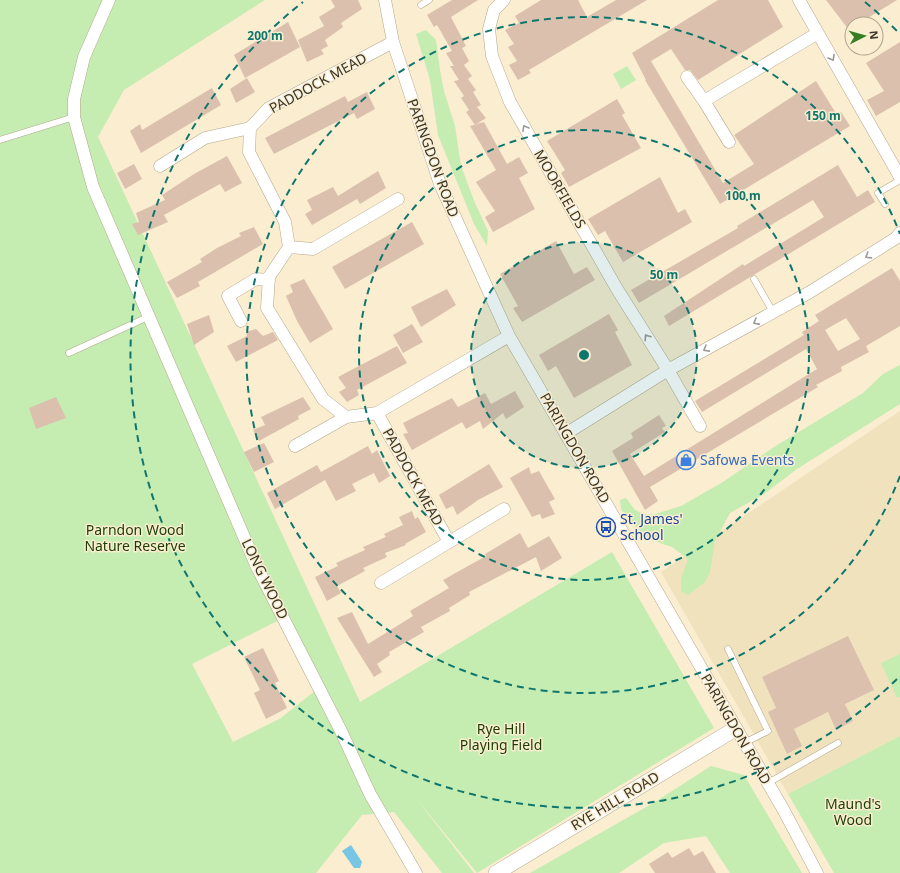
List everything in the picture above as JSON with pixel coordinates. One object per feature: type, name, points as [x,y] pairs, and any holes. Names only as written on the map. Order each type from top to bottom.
[{"type":"street","name":"LONG WOOD","points":[[109,0],[84,57],[74,99],[74,117],[93,187],[131,277],[150,316],[257,567],[342,731],[370,794],[416,873]]},
{"type":"street","name":"PARINGDON ROAD","points":[[386,0],[393,42],[440,184],[510,336],[567,433],[735,729],[768,783],[817,873]]},
{"type":"street","name":"MOORFIELDS","points":[[504,0],[494,10],[489,29],[492,56],[510,102],[617,289],[668,370],[700,426]]},
{"type":"street","points":[[799,0],[900,178]]},
{"type":"street","points":[[704,101],[818,33]]},
{"type":"street","name":"PADDOCK MEAD","points":[[250,128],[269,108],[393,42]]},
{"type":"street","points":[[687,77],[704,101],[729,142]]},
{"type":"street","points":[[160,166],[206,138],[250,128],[249,152],[285,222],[289,246],[269,277],[267,308],[324,399],[346,417],[295,446]]},
{"type":"street","points":[[289,246],[313,249],[398,199]]},
{"type":"street","points":[[567,433],[668,370],[810,292],[896,238],[900,233]]},
{"type":"street","points":[[241,321],[228,296],[256,279],[269,280]]},
{"type":"street","name":"PADDOCK MEAD","points":[[346,417],[377,413],[510,336]]},
{"type":"street","name":"PADDOCK MEAD","points":[[377,413],[449,542]]},
{"type":"street","name":"PADDOCK MEAD","points":[[381,583],[504,509]]},
{"type":"street","name":"RYE HILL ROAD","points":[[496,873],[735,729]]},
{"type":"lane","points":[[421,5],[429,0]]},
{"type":"lane","points":[[0,140],[74,117]]},
{"type":"lane","points":[[885,204],[878,193],[900,178]]},
{"type":"lane","points":[[754,279],[774,312]]},
{"type":"lane","points":[[70,353],[150,316]]},
{"type":"lane","points":[[728,649],[768,731],[744,743]]},
{"type":"lane","points":[[768,783],[838,743]]},
{"type":"shaded area","points":[[900,411],[900,736],[788,794],[661,572]]},
{"type":"green space","points":[[0,0],[265,0],[124,90],[98,137],[360,702],[612,552],[714,728],[477,873],[415,797],[474,873],[442,873],[394,812],[362,815],[316,873],[0,873]],"holes":[[[281,619],[316,690],[281,718],[233,742],[192,664]]]},
{"type":"green space","points":[[426,30],[436,40],[444,91],[455,126],[461,166],[475,203],[488,231],[487,246],[474,224],[438,135],[430,80],[416,34]]},
{"type":"green space","points":[[627,66],[636,80],[621,89],[613,74]]},
{"type":"green space","points":[[900,365],[900,404],[797,469],[764,494],[730,513],[715,541],[710,572],[705,582],[688,595],[681,591],[681,579],[688,559],[672,547],[651,540],[631,523],[621,509],[620,500],[626,498],[635,510],[644,514],[652,515],[681,506],[723,482],[774,447],[863,393],[883,374]]},
{"type":"green space","points":[[900,654],[900,697],[897,698],[881,663]]},
{"type":"green space","name":"Maund's Wood","points":[[900,736],[900,873],[834,873],[788,794]]},
{"type":"green space","points":[[711,766],[744,775],[802,873],[730,873],[706,836],[664,843],[619,873],[530,873],[655,802]]},
{"type":"water","points":[[351,845],[362,862],[360,868],[354,868],[342,851]]},
{"type":"building","points":[[331,0],[358,0],[362,9],[341,23],[343,27],[325,40],[328,46],[321,50],[324,54],[307,62],[298,40],[324,26],[319,17],[335,7]]},
{"type":"building","points":[[452,0],[478,0],[451,17],[466,46],[462,48],[469,61],[464,65],[472,76],[468,79],[476,90],[473,92],[481,105],[477,107],[486,118],[475,125],[466,112],[469,110],[461,98],[464,96],[454,81],[459,80],[450,66],[454,66],[446,53],[452,51],[437,25],[434,27],[427,15]]},
{"type":"building","points":[[541,0],[578,0],[587,17],[616,0],[647,0],[529,70],[531,73],[518,80],[509,65],[517,61],[508,47],[514,44],[505,30],[519,23],[515,16]]},
{"type":"building","points":[[718,0],[768,0],[783,27],[698,80],[690,70],[685,70],[671,49],[651,61],[723,183],[754,164],[734,135],[816,81],[837,115],[841,112],[850,126],[720,204],[645,80],[632,53]]},
{"type":"building","points":[[826,0],[897,0],[871,16],[844,16],[844,23]]},
{"type":"building","points":[[288,22],[300,47],[245,78],[234,55]]},
{"type":"building","points":[[900,42],[900,102],[876,116],[867,100],[884,91],[866,63],[877,56],[884,56],[884,52]]},
{"type":"building","points":[[247,78],[255,92],[236,103],[230,89]]},
{"type":"building","points":[[212,88],[221,105],[141,153],[130,131],[140,124],[142,130]]},
{"type":"building","points":[[367,92],[375,109],[357,119],[354,113],[274,154],[265,138],[345,96],[348,102]]},
{"type":"building","points":[[617,99],[625,113],[622,115],[641,148],[569,187],[561,173],[565,170],[547,141]]},
{"type":"building","points":[[484,122],[507,164],[519,157],[528,173],[519,178],[535,209],[493,232],[485,217],[495,211],[476,182],[496,170],[470,126]]},
{"type":"building","points":[[227,156],[242,183],[225,192],[220,184],[164,215],[168,222],[138,235],[132,224],[139,222],[136,213],[165,200],[162,195],[194,174]]},
{"type":"building","points":[[134,164],[142,179],[125,189],[117,173]]},
{"type":"building","points":[[838,165],[857,197],[868,190],[875,202],[669,326],[664,316],[743,264],[744,266],[824,217],[813,200],[639,303],[631,290],[738,228],[737,226]]},
{"type":"building","points":[[378,171],[386,188],[360,204],[357,199],[312,225],[305,214],[312,210],[307,200],[333,187],[338,196]]},
{"type":"building","points":[[660,177],[678,213],[685,209],[692,222],[623,262],[605,231],[598,235],[588,219]]},
{"type":"building","points":[[412,222],[424,244],[345,289],[332,267]]},
{"type":"building","points":[[254,227],[263,244],[198,282],[200,286],[177,298],[167,282],[202,262],[200,259],[217,248],[241,236],[239,233]]},
{"type":"building","points":[[556,241],[574,274],[587,267],[595,280],[522,322],[513,308],[518,306],[500,274]]},
{"type":"building","points":[[892,268],[900,281],[900,326],[866,346],[869,352],[841,367],[842,371],[816,385],[818,387],[650,487],[658,501],[645,510],[612,451],[633,438],[631,433],[659,415],[666,426],[662,428],[665,432],[630,454],[644,476],[817,369],[806,349],[702,412],[695,401],[804,335],[802,332],[819,321],[815,315]],"holes":[[[846,318],[860,339],[838,351],[825,330]]]},
{"type":"building","points":[[304,279],[333,329],[310,343],[297,321],[286,296],[293,292],[290,285]]},
{"type":"building","points":[[447,289],[456,305],[421,327],[411,307]]},
{"type":"building","points":[[609,314],[618,330],[615,332],[632,365],[574,398],[556,366],[548,371],[539,355]]},
{"type":"building","points":[[209,315],[214,332],[194,345],[187,324]]},
{"type":"building","points":[[412,324],[423,342],[403,353],[393,335]]},
{"type":"building","points":[[256,329],[263,336],[273,332],[278,340],[236,362],[227,346],[247,336],[246,332]]},
{"type":"building","points":[[397,346],[407,363],[357,390],[359,395],[347,402],[339,392],[346,388],[338,377]]},
{"type":"building","points":[[515,391],[524,407],[506,419],[503,413],[483,429],[480,421],[466,429],[462,422],[412,450],[403,434],[408,433],[403,423],[452,398],[458,407],[485,393],[491,404]]},
{"type":"building","points":[[56,397],[66,418],[36,429],[29,408]]},
{"type":"building","points":[[303,397],[311,409],[298,416],[299,419],[259,441],[253,430],[265,425],[261,417]]},
{"type":"building","points":[[264,443],[274,462],[254,472],[244,452]]},
{"type":"building","points":[[368,446],[372,454],[377,450],[390,476],[379,483],[374,473],[352,484],[356,491],[336,501],[325,480],[275,509],[267,493],[317,465],[321,472]]},
{"type":"building","points":[[489,464],[503,487],[478,500],[457,515],[453,506],[446,509],[439,495]]},
{"type":"building","points":[[529,467],[531,474],[539,471],[555,499],[549,502],[555,514],[542,519],[540,514],[532,517],[510,478]]},
{"type":"building","points":[[412,511],[415,519],[418,517],[426,532],[405,544],[406,545],[385,553],[387,557],[363,568],[365,571],[337,586],[341,593],[327,601],[315,577],[338,566],[336,563],[365,550],[363,547],[386,537],[384,534],[403,525],[399,517]]},
{"type":"building","points":[[520,533],[528,548],[549,536],[562,558],[541,571],[536,557],[469,592],[470,595],[449,608],[450,611],[421,627],[424,632],[389,652],[390,655],[377,664],[382,672],[374,677],[337,618],[352,612],[368,644],[413,616],[410,611],[449,588],[443,580],[486,556],[485,554]]},
{"type":"building","points":[[848,636],[874,690],[845,704],[853,721],[836,730],[828,712],[794,729],[802,746],[787,754],[768,712],[776,708],[762,677]]},
{"type":"building","points":[[263,648],[279,681],[275,683],[287,708],[266,719],[254,693],[260,690],[244,657]]},
{"type":"building","points":[[689,848],[694,856],[703,851],[716,873],[655,873],[649,864],[668,852],[672,858]]},
{"type":"place","name":"Safowa Events","points":[[686,460]]},
{"type":"place","name":"St. James' School","points":[[606,527]]},
{"type":"park label","name":"Parndon Wood Nature Reserve","points":[[135,538]]},
{"type":"park label","name":"Rye Hill Playing Field","points":[[501,738]]}]
